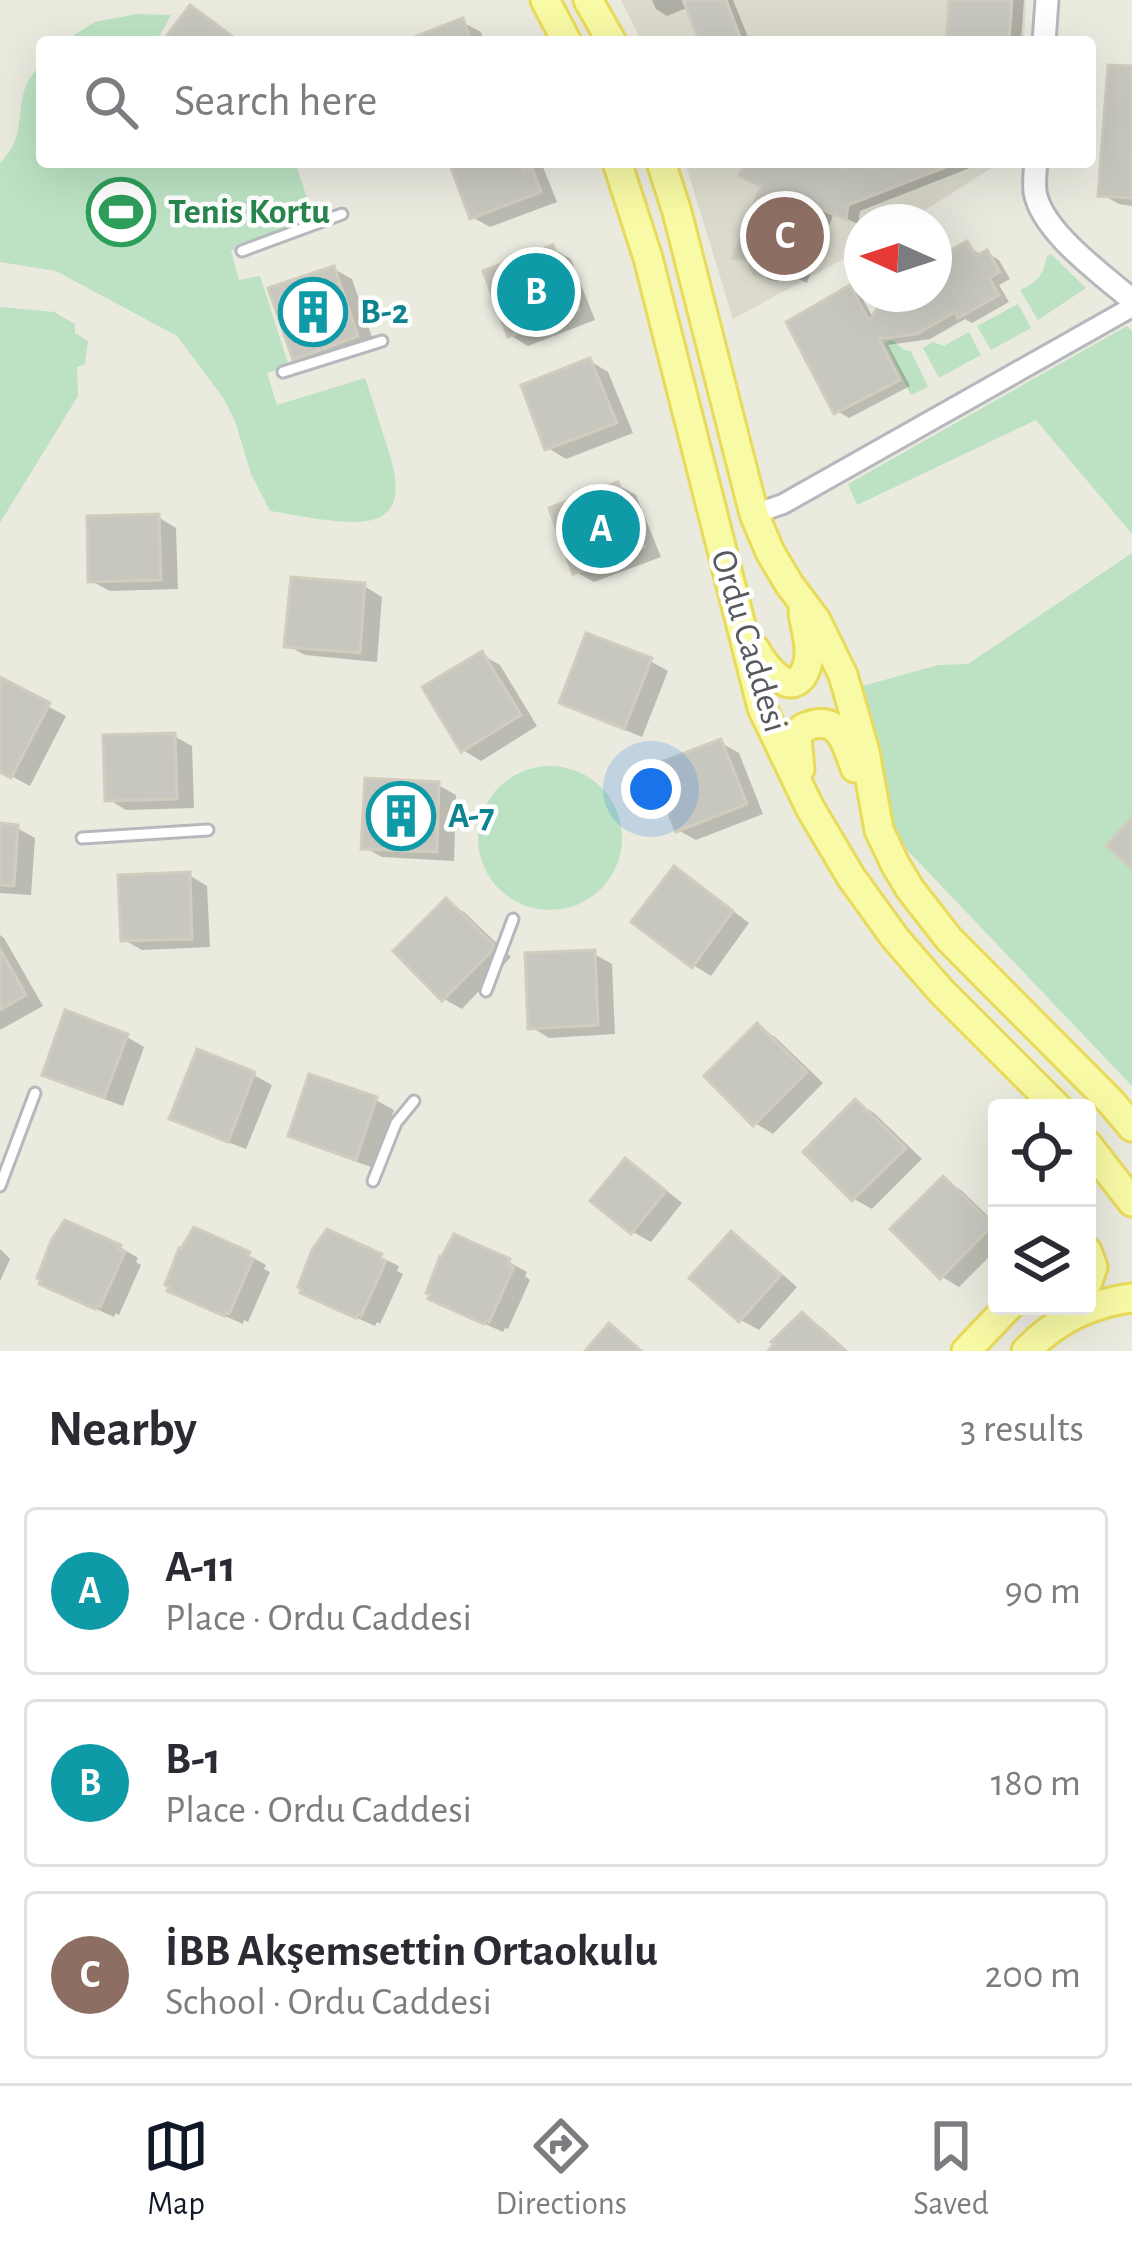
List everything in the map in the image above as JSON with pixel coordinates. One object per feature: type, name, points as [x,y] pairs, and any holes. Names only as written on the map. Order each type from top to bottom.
[{"type":"main road","points":[[545,0],[564,36]]},
{"type":"main road","points":[[588,0],[609,36]]},
{"type":"main road","name":"Ordu Caddesi","points":[[619,168],[648,258],[762,708],[810,808],[851,877],[941,991],[1049,1099]]},
{"type":"main road","name":"Ordu Caddesi","points":[[663,168],[754,514],[770,552],[828,641],[843,675],[865,752],[879,830],[910,889],[950,939],[1121,1104],[1132,1126]]},
{"type":"main road","points":[[732,596],[766,670],[779,680],[790,681],[808,666],[801,602]]},
{"type":"main road","points":[[810,808],[796,739],[803,728],[823,723],[841,734],[879,830]]},
{"type":"main road","points":[[1096,1156],[1132,1202]]},
{"type":"main road","points":[[1034,1343],[1074,1314],[1132,1298]]},
{"type":"main road","points":[[966,1351],[1000,1315]]},
{"type":"main road","points":[[1034,1343],[1059,1315]]},
{"type":"street","points":[[1044,36],[1047,0]]},
{"type":"street","points":[[754,514],[783,504],[1132,303],[1055,230],[1035,194],[1036,168]]},
{"type":"lane","points":[[242,251],[342,214]]},
{"type":"lane","points":[[283,372],[382,341]]},
{"type":"lane","points":[[82,838],[208,830]]},
{"type":"lane","points":[[486,991],[513,919]]},
{"type":"lane","points":[[0,1186],[35,1093]]},
{"type":"lane","points":[[373,1181],[396,1123],[414,1101]]},
{"type":"shaded area","points":[[621,0],[1026,0],[1024,36],[639,36]]},
{"type":"shaded area","points":[[687,168],[992,168],[934,204],[844,204],[844,259],[733,319]]},
{"type":"green space","points":[[137,14],[171,15],[159,36],[73,36],[95,22]]},
{"type":"green space","points":[[36,70],[36,168],[297,168],[314,219],[231,251],[239,280],[260,276],[289,366],[267,373],[277,405],[365,378],[395,476],[393,503],[386,513],[353,522],[270,511],[224,399],[177,336],[56,271],[0,262],[0,163],[17,136],[22,99]]},
{"type":"green space","points":[[1051,254],[1086,288],[1038,320],[1020,290],[1039,277]]},
{"type":"green space","points":[[1018,304],[1031,328],[991,350],[977,326]]},
{"type":"green space","points":[[0,307],[54,312],[75,324],[75,333],[88,341],[85,364],[77,367],[78,396],[0,523]]},
{"type":"green space","points":[[1127,326],[1132,331],[1132,534],[1036,420],[857,505],[848,484]]},
{"type":"green space","points":[[969,332],[981,355],[939,378],[923,348],[933,342],[944,346]]},
{"type":"green space","points":[[892,340],[911,351],[928,387],[911,395],[885,343]]},
{"type":"green space","points":[[1132,553],[1132,1086],[889,831],[859,687],[938,665],[968,664]]},
{"type":"green space","points":[[550,766],[578,771],[601,787],[617,810],[622,838],[617,866],[601,889],[578,905],[550,910],[522,905],[499,889],[483,866],[478,838],[483,810],[499,787],[522,771]]},
{"type":"building","points":[[683,0],[726,0],[740,36],[698,36]]},
{"type":"building","points":[[949,0],[1012,0],[1009,36],[946,36]]},
{"type":"building","points":[[190,5],[232,36],[167,36]]},
{"type":"building","points":[[463,18],[469,36],[417,36]]},
{"type":"building","points":[[1108,65],[1132,66],[1132,198],[1098,196]]},
{"type":"building","points":[[451,168],[532,168],[541,192],[470,219]]},
{"type":"building","points":[[742,168],[943,168],[844,204],[844,219],[821,209],[795,279],[781,273],[754,274],[748,260],[733,258],[761,186],[739,176]]},
{"type":"building","points":[[967,241],[976,256],[987,250],[1000,272],[989,278],[999,295],[917,334],[879,339],[900,380],[834,414],[786,322],[844,288],[844,312],[864,312],[869,321],[875,312],[952,312],[952,250]]},
{"type":"building","points":[[553,245],[579,310],[508,337],[483,271]]},
{"type":"building","name":"B-2","points":[[334,266],[358,336],[293,360],[268,288]]},
{"type":"building","points":[[590,358],[617,423],[545,450],[521,385]]},
{"type":"building","points":[[618,482],[644,547],[573,574],[549,508]]},
{"type":"building","points":[[159,514],[161,580],[88,582],[87,516]]},
{"type":"building","points":[[291,577],[365,583],[360,653],[284,647]]},
{"type":"building","points":[[586,633],[652,658],[624,729],[559,703]]},
{"type":"building","points":[[482,651],[521,715],[461,752],[422,687]]},
{"type":"building","points":[[0,677],[50,703],[11,778],[0,772]]},
{"type":"building","points":[[175,733],[177,799],[105,801],[103,735]]},
{"type":"building","points":[[721,739],[747,804],[676,832],[651,766]]},
{"type":"building","name":"A-7","points":[[365,778],[439,782],[437,852],[361,849]]},
{"type":"building","points":[[1132,817],[1132,869],[1106,846]]},
{"type":"building","points":[[0,823],[18,825],[14,886],[0,885]]},
{"type":"building","points":[[674,866],[733,911],[692,968],[631,922]]},
{"type":"building","points":[[190,872],[192,939],[121,941],[118,875]]},
{"type":"building","points":[[446,898],[494,945],[442,1001],[393,951]]},
{"type":"building","points":[[0,949],[26,995],[0,1010]]},
{"type":"building","points":[[595,950],[598,1025],[528,1029],[525,953]]},
{"type":"building","points":[[65,1010],[128,1034],[104,1098],[42,1075]]},
{"type":"building","points":[[757,1023],[807,1072],[753,1126],[704,1076]]},
{"type":"building","points":[[197,1049],[255,1072],[228,1142],[169,1119]]},
{"type":"building","points":[[309,1074],[377,1097],[356,1160],[288,1136]]},
{"type":"building","points":[[855,1099],[906,1148],[852,1201],[803,1152]]},
{"type":"building","points":[[625,1158],[666,1191],[631,1234],[590,1201]]},
{"type":"building","points":[[943,1176],[988,1220],[988,1230],[940,1279],[890,1229]]},
{"type":"building","points":[[65,1220],[121,1245],[119,1250],[125,1252],[95,1309],[39,1284],[51,1241]]},
{"type":"building","points":[[194,1227],[250,1252],[248,1257],[253,1259],[224,1316],[167,1291],[179,1248]]},
{"type":"building","points":[[327,1229],[382,1254],[380,1258],[386,1261],[356,1318],[300,1293],[298,1287],[312,1250]]},
{"type":"building","points":[[731,1231],[781,1275],[739,1322],[689,1278]]},
{"type":"building","points":[[454,1234],[510,1259],[508,1264],[514,1267],[484,1324],[428,1299],[426,1293]]},
{"type":"building","points":[[802,1312],[845,1351],[768,1351],[771,1342]]},
{"type":"building","points":[[609,1323],[641,1351],[585,1351]]},
{"type":"place","name":"Tenis Kortu","points":[[121,212]]},
{"type":"place","name":"İBB Akşemsettin Ortaokulu","points":[[785,236]]},
{"type":"place","name":"B-1","points":[[536,292]]},
{"type":"place","name":"B-2","points":[[313,312]]},
{"type":"place","name":"A-11","points":[[601,529]]},
{"type":"place","name":"A-7","points":[[401,816]]}]
